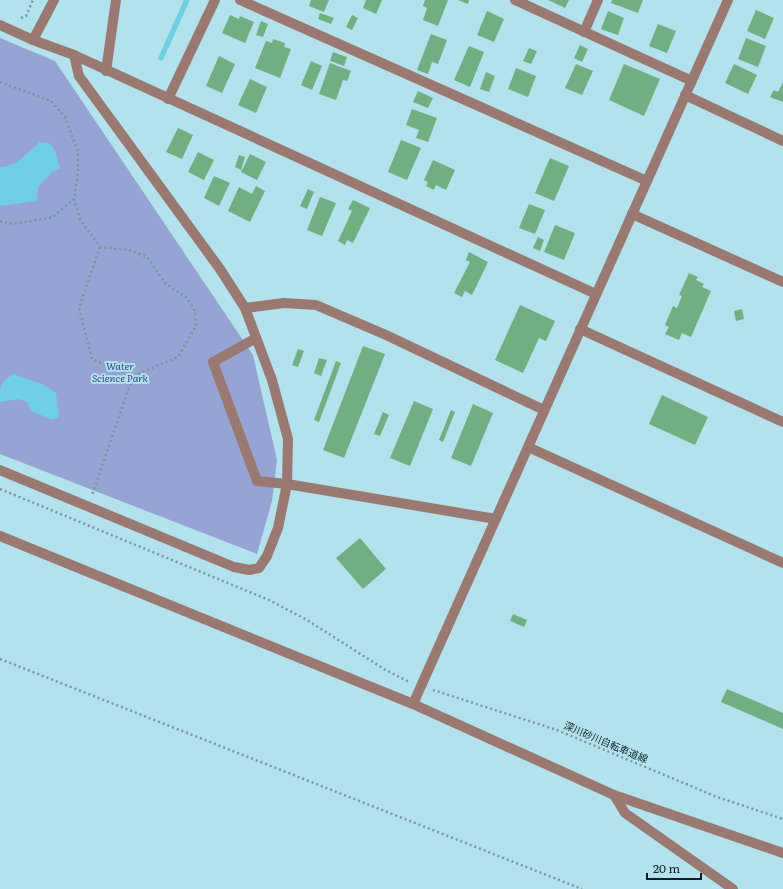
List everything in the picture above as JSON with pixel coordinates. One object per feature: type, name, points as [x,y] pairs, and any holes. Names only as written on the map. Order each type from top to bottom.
[{"type":"street","points":[[33,40],[54,0]]},
{"type":"street","points":[[106,71],[116,0]]},
{"type":"street","points":[[168,99],[215,0]]},
{"type":"street","points":[[240,0],[647,181]]},
{"type":"street","points":[[515,0],[692,80]]},
{"type":"street","points":[[584,32],[598,0]]},
{"type":"street","points":[[413,704],[728,0]]},
{"type":"street","points":[[0,25],[33,40],[74,55],[106,71],[596,294]]},
{"type":"street","points":[[0,470],[234,567],[249,570],[259,568],[267,556],[278,528],[287,484],[288,439],[272,380],[245,308],[220,269],[79,76],[74,55]]},
{"type":"street","points":[[686,95],[783,141]]},
{"type":"street","points":[[632,214],[783,282]]},
{"type":"street","points":[[245,308],[284,302],[316,305],[386,335],[544,410]]},
{"type":"street","points":[[580,329],[783,422]]},
{"type":"street","points":[[256,338],[213,362],[258,481],[287,484],[496,519]]},
{"type":"street","points":[[528,447],[783,564]]},
{"type":"street","points":[[0,536],[413,704],[614,795],[783,853]]},
{"type":"street","points":[[614,795],[624,813],[733,889]]},
{"type":"path","points":[[18,20],[26,16],[33,0]]},
{"type":"path","points":[[0,82],[51,101],[65,117],[78,152],[78,171],[74,199],[80,219],[100,247],[129,250],[147,257],[165,283],[186,298],[195,311],[196,326],[178,357],[133,376],[92,359],[79,308],[100,247]]},
{"type":"path","points":[[0,221],[14,224],[53,217],[74,199]]},
{"type":"path","points":[[88,507],[133,376]]},
{"type":"path","name":"深川砂川自転車道線","points":[[0,489],[269,600],[307,620],[384,669],[421,686],[557,730],[717,797],[783,819]]},
{"type":"path","points":[[0,658],[582,889]]},
{"type":"green space","name":"Water Science Park","points":[[0,38],[55,61],[253,355],[277,460],[272,501],[257,554],[0,454]]},
{"type":"shaded area","points":[[40,142],[49,143],[55,151],[60,168],[52,172],[38,187],[37,201],[0,206],[0,167],[17,162]]},
{"type":"shaded area","points":[[13,374],[42,384],[56,393],[59,416],[53,420],[31,411],[27,402],[18,399],[0,402],[2,385],[5,380]]},
{"type":"building","points":[[311,0],[329,0],[324,12],[309,6]]},
{"type":"building","points":[[366,0],[382,0],[376,14],[363,8]]},
{"type":"building","points":[[425,0],[448,0],[438,26],[423,20],[427,8],[423,6]]},
{"type":"building","points":[[458,0],[469,0],[468,4]]},
{"type":"building","points":[[548,0],[569,0],[565,8]]},
{"type":"building","points":[[612,0],[643,0],[638,13],[611,3]]},
{"type":"building","points":[[756,10],[774,18],[765,39],[747,31]]},
{"type":"building","points":[[487,11],[504,19],[494,42],[477,35]]},
{"type":"building","points":[[608,11],[624,18],[618,35],[601,29]]},
{"type":"building","points":[[320,13],[334,18],[331,24],[318,19]]},
{"type":"building","points":[[230,15],[239,19],[240,16],[254,22],[245,43],[222,33]]},
{"type":"building","points":[[352,15],[358,18],[352,30],[346,27]]},
{"type":"building","points":[[261,21],[268,24],[263,37],[256,35]]},
{"type":"building","points":[[658,24],[676,31],[667,53],[649,46]]},
{"type":"building","points":[[431,34],[447,40],[438,64],[432,62],[428,74],[417,70]]},
{"type":"building","points":[[746,38],[766,46],[758,67],[738,59]]},
{"type":"building","points":[[273,39],[285,43],[284,47],[291,49],[280,78],[255,68],[266,41],[272,43]]},
{"type":"building","points":[[580,45],[588,49],[582,62],[574,58]]},
{"type":"building","points":[[469,46],[484,52],[470,87],[454,80]]},
{"type":"building","points":[[529,48],[537,51],[531,64],[523,61]]},
{"type":"building","points":[[333,52],[347,57],[344,66],[330,61]]},
{"type":"building","points":[[219,56],[235,64],[222,93],[206,86]]},
{"type":"building","points":[[311,61],[322,66],[312,90],[301,85]]},
{"type":"building","points":[[330,63],[351,71],[347,81],[343,80],[336,100],[319,94]]},
{"type":"building","points":[[576,64],[593,71],[582,95],[565,88]]},
{"type":"building","points":[[624,64],[660,79],[644,116],[609,100]]},
{"type":"building","points":[[734,64],[757,75],[748,94],[725,83]]},
{"type":"building","points":[[516,68],[536,76],[528,97],[508,89]]},
{"type":"building","points":[[486,72],[495,76],[489,92],[480,89]]},
{"type":"building","points":[[250,79],[267,87],[256,113],[238,105]]},
{"type":"building","points":[[783,82],[783,102],[770,97],[774,90],[778,92]]},
{"type":"building","points":[[418,91],[433,98],[428,108],[413,102]]},
{"type":"building","points":[[412,109],[437,118],[428,142],[416,138],[419,130],[406,125]]},
{"type":"building","points":[[178,128],[193,135],[182,159],[166,152]]},
{"type":"building","points":[[401,140],[421,148],[407,180],[388,172]]},
{"type":"building","points":[[198,152],[214,160],[204,180],[188,172]]},
{"type":"building","points":[[250,154],[266,162],[257,180],[241,172]]},
{"type":"building","points":[[239,155],[245,157],[241,170],[235,167]]},
{"type":"building","points":[[550,158],[569,166],[554,201],[535,193]]},
{"type":"building","points":[[433,160],[455,170],[446,190],[436,185],[434,190],[426,186],[428,182],[424,180]]},
{"type":"building","points":[[214,176],[230,183],[219,206],[204,198]]},
{"type":"building","points":[[256,186],[265,191],[250,222],[228,211],[239,187],[252,194]]},
{"type":"building","points":[[308,189],[314,192],[307,209],[300,206]]},
{"type":"building","points":[[320,197],[336,203],[322,236],[307,230]]},
{"type":"building","points":[[353,200],[370,208],[353,243],[347,240],[345,245],[338,241],[352,211],[348,209]]},
{"type":"building","points":[[529,204],[545,210],[535,234],[519,228]]},
{"type":"building","points":[[555,225],[575,233],[564,260],[544,252]]},
{"type":"building","points":[[538,237],[544,240],[540,251],[533,248]]},
{"type":"building","points":[[469,252],[488,262],[472,295],[465,291],[462,297],[454,293],[470,262],[466,260]]},
{"type":"building","points":[[689,273],[698,277],[696,280],[704,284],[702,287],[711,291],[691,337],[682,333],[679,340],[665,334],[669,327],[665,325],[673,306],[677,308],[682,296],[679,295]]},
{"type":"building","points":[[520,305],[555,321],[546,341],[539,338],[523,373],[495,360]]},
{"type":"building","points":[[742,309],[744,319],[736,321],[734,311]]},
{"type":"building","points":[[363,346],[385,354],[344,458],[323,450]]},
{"type":"building","points":[[298,349],[304,351],[298,367],[292,365]]},
{"type":"building","points":[[319,358],[327,360],[321,376],[314,373]]},
{"type":"building","points":[[336,361],[341,363],[319,422],[314,420]]},
{"type":"building","points":[[662,395],[708,417],[695,445],[649,424]]},
{"type":"building","points":[[414,401],[433,409],[410,466],[390,458]]},
{"type":"building","points":[[473,404],[493,413],[471,466],[451,458]]},
{"type":"building","points":[[451,410],[455,412],[443,442],[439,440]]},
{"type":"building","points":[[383,412],[389,415],[380,436],[374,434]]},
{"type":"building","points":[[360,538],[386,569],[363,589],[336,558]]},
{"type":"building","points":[[513,614],[527,620],[524,627],[510,621]]},
{"type":"building","points":[[727,689],[783,713],[783,729],[721,702]]},
{"type":"waterway","points":[[161,58],[187,0]]}]
